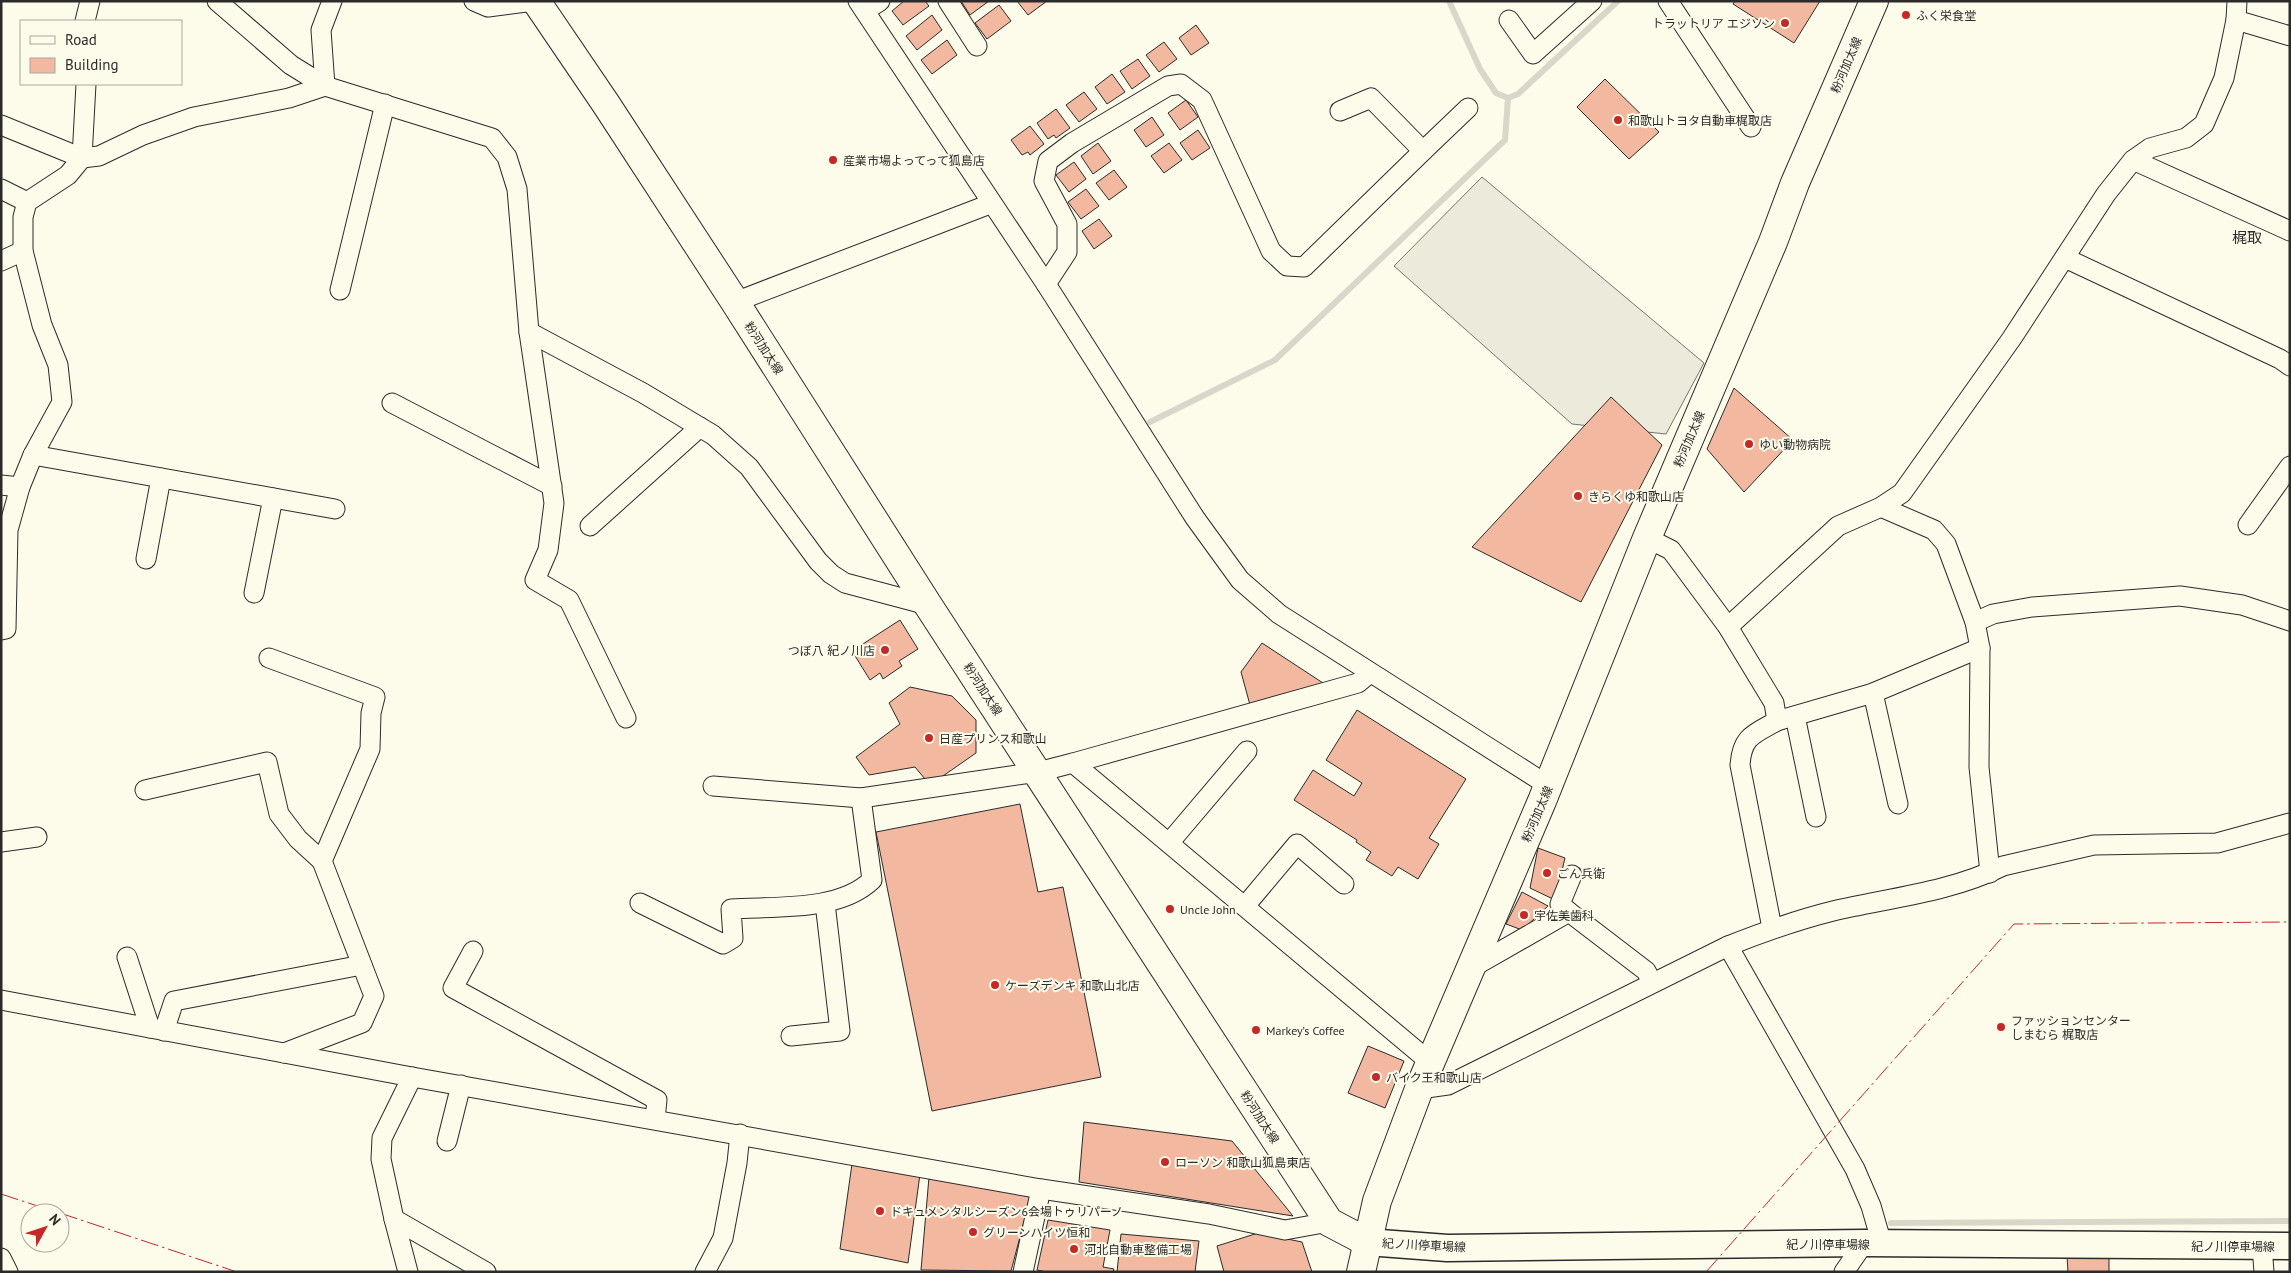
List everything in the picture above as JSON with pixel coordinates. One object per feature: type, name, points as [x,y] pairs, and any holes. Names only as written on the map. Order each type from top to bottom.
[{"type":"main road","name":"粉河加太線","points":[[535,1],[606,104],[735,302],[928,605],[1329,1222],[1367,1242],[1377,1201],[1430,1062],[1549,786],[1647,538],[1795,183],[1874,1]]},
{"type":"main road","name":"紀ノ川停車場線","points":[[1367,1242],[1447,1248],[1873,1243],[2290,1246]]},
{"type":"main road","points":[[1362,1272],[1367,1242]]},
{"type":"street","points":[[85,20],[90,1]]},
{"type":"street","points":[[217,1],[291,65],[326,86],[492,138],[507,156],[517,189],[529,332],[554,503],[548,550],[534,580],[569,600],[626,718]]},
{"type":"street","points":[[326,86],[321,30],[332,1]]},
{"type":"street","points":[[474,1],[488,7],[535,1]]},
{"type":"street","points":[[948,1],[977,46]]},
{"type":"street","points":[[1509,20],[1532,54],[1592,1]]},
{"type":"street","points":[[1668,1],[1751,127]]},
{"type":"street","points":[[1728,627],[1838,526],[1881,507],[1902,492],[2012,338],[2106,194],[2133,160],[2150,148],[2186,138],[2204,124],[2224,78],[2236,20],[2237,1]]},
{"type":"street","points":[[868,5],[990,204],[1046,284],[1195,518],[1240,580],[1279,614],[1549,786]]},
{"type":"street","points":[[2236,20],[2290,36]]},
{"type":"street","points":[[1046,284],[1067,252],[1067,224],[1044,181],[1048,161],[1072,143],[1168,86],[1181,84],[1202,100],[1271,251],[1288,266],[1304,267],[1468,108]]},
{"type":"street","points":[[1,630],[6,629],[11,486],[33,455],[62,402],[58,365],[42,325],[23,251],[23,216],[27,202],[68,175],[82,158],[86,85]]},
{"type":"street","points":[[1,125],[82,158],[99,156],[143,134],[194,117],[289,98],[326,86]]},
{"type":"street","points":[[1340,111],[1371,98],[1423,151]]},
{"type":"street","points":[[340,290],[384,104]]},
{"type":"street","points":[[2133,160],[2290,232]]},
{"type":"street","points":[[1,189],[27,202]]},
{"type":"street","points":[[735,302],[990,204]]},
{"type":"street","points":[[1,262],[23,251]]},
{"type":"street","points":[[2065,258],[2280,359],[2290,366]]},
{"type":"street","points":[[529,332],[643,393],[713,435],[749,467],[818,561],[831,574],[845,583],[928,605]]},
{"type":"street","points":[[392,404],[552,486]]},
{"type":"street","points":[[590,526],[700,427]]},
{"type":"street","points":[[33,455],[335,509]]},
{"type":"street","points":[[2248,525],[2290,466]]},
{"type":"street","points":[[146,559],[161,478]]},
{"type":"street","points":[[254,592],[273,498]]},
{"type":"street","points":[[1881,507],[1934,530],[1946,544],[1975,622],[1980,648],[1979,767],[1990,872]]},
{"type":"street","points":[[1647,538],[1671,550],[1728,627],[1774,703],[1777,721]]},
{"type":"street","points":[[1975,622],[1993,614],[2032,607],[2180,596],[2242,605],[2290,621]]},
{"type":"street","points":[[1772,928],[1740,765],[1741,750],[1746,739],[1777,721],[1873,693],[1980,648]]},
{"type":"street","points":[[269,658],[376,697],[371,713],[370,749],[322,861]]},
{"type":"street","points":[[713,786],[862,798],[1038,772],[1358,683],[1370,673]]},
{"type":"street","points":[[1873,693],[1898,804]]},
{"type":"street","points":[[1795,716],[1816,817]]},
{"type":"street","points":[[1170,843],[1247,751]]},
{"type":"street","points":[[145,790],[267,762],[279,814],[298,839],[322,861],[374,996],[362,1023],[284,1053]]},
{"type":"street","points":[[1073,763],[1430,1062]]},
{"type":"street","points":[[640,903],[723,944],[732,938],[731,909],[825,904],[862,890],[872,880],[862,798]]},
{"type":"street","points":[[1419,1089],[1448,1085],[1652,982],[1728,946],[1772,928],[1831,912],[1943,887],[2003,866],[2094,845],[2217,843],[2290,823]]},
{"type":"street","points":[[1,842],[37,837]]},
{"type":"street","points":[[1245,906],[1297,844],[1344,884]]},
{"type":"street","points":[[1572,875],[1560,904],[1646,971],[1652,982]]},
{"type":"street","points":[[791,1036],[840,1031],[825,904]]},
{"type":"street","points":[[1472,967],[1569,912]]},
{"type":"street","points":[[1728,946],[1855,1169],[1871,1206],[1873,1243],[1844,1272]]},
{"type":"street","points":[[473,951],[453,988],[657,1100],[655,1119]]},
{"type":"street","points":[[127,957],[157,1029]]},
{"type":"street","points":[[157,1029],[174,1001],[362,965]]},
{"type":"street","points":[[1,1000],[412,1078],[740,1134],[1041,1189],[1209,1214],[1285,1230],[1329,1222]]},
{"type":"street","points":[[408,1272],[394,1220],[381,1159],[382,1138],[412,1078]]},
{"type":"street","points":[[447,1141],[461,1086]]},
{"type":"street","points":[[705,1272],[723,1238],[737,1163],[740,1134]]},
{"type":"street","points":[[1023,1272],[1041,1189]]},
{"type":"street","points":[[394,1220],[486,1272]]},
{"type":"street","points":[[2262,1246],[2264,1272]]},
{"type":"street","points":[[1,1258],[8,1272]]},
{"type":"shaded area","points":[[1482,177],[1704,363],[1666,434],[1572,424],[1394,266]]},
{"type":"building","points":[[904,1],[925,1],[929,6],[903,25],[892,11]]},
{"type":"building","points":[[961,1],[989,1],[970,15]]},
{"type":"building","points":[[1017,1],[1047,1],[1028,15]]},
{"type":"building","name":"トラットリア エジソン","points":[[1735,1],[1820,1],[1794,43],[1733,4]]},
{"type":"building","points":[[999,5],[1011,21],[987,39],[975,23]]},
{"type":"building","points":[[932,15],[942,30],[917,50],[906,36]]},
{"type":"building","points":[[1196,25],[1209,43],[1191,55],[1179,38]]},
{"type":"building","points":[[947,40],[957,55],[932,74],[921,60]]},
{"type":"building","points":[[1164,42],[1177,59],[1159,72],[1146,55]]},
{"type":"building","points":[[1138,59],[1150,76],[1132,89],[1120,71]]},
{"type":"building","points":[[1112,74],[1125,92],[1107,104],[1095,87]]},
{"type":"building","name":"和歌山トヨタ自動車梶取店","points":[[1605,79],[1659,132],[1629,159],[1577,107]]},
{"type":"building","points":[[1084,92],[1097,109],[1079,122],[1066,105]]},
{"type":"building","points":[[1186,100],[1198,117],[1180,130],[1168,113]]},
{"type":"building","points":[[1056,109],[1070,128],[1056,138],[1054,135],[1048,139],[1037,123]]},
{"type":"building","points":[[1152,117],[1164,135],[1146,147],[1134,130]]},
{"type":"building","points":[[1030,126],[1044,144],[1030,155],[1028,152],[1022,155],[1011,140]]},
{"type":"building","points":[[1198,130],[1210,148],[1192,160],[1180,143]]},
{"type":"building","points":[[1098,143],[1111,161],[1093,174],[1081,156]]},
{"type":"building","points":[[1169,143],[1182,160],[1164,173],[1151,156]]},
{"type":"building","points":[[1074,162],[1086,179],[1069,192],[1056,175]]},
{"type":"building","points":[[1114,170],[1127,187],[1109,200],[1096,183]]},
{"type":"building","points":[[1086,189],[1099,206],[1081,219],[1068,202]]},
{"type":"building","points":[[1099,219],[1112,236],[1094,249],[1082,231]]},
{"type":"building","name":"ゆい動物病院","points":[[1734,388],[1793,440],[1744,492],[1707,449]]},
{"type":"building","name":"きらくゆ和歌山店","points":[[1611,397],[1662,445],[1581,602],[1472,547]]},
{"type":"building","name":"つぼ八 紀ノ川店","points":[[900,620],[918,649],[899,661],[902,666],[883,679],[880,673],[870,680],[852,651]]},
{"type":"building","points":[[1262,643],[1323,683],[1250,705],[1241,672]]},
{"type":"building","name":"日産プリンス和歌山","points":[[910,687],[952,696],[976,720],[976,753],[930,785],[915,767],[869,775],[856,757],[900,724],[889,703]]},
{"type":"building","points":[[1357,710],[1466,779],[1429,838],[1439,844],[1418,879],[1398,867],[1392,876],[1366,860],[1371,852],[1356,842],[1357,840],[1294,800],[1313,770],[1354,796],[1362,783],[1326,760]]},
{"type":"building","name":"ケーズデンキ 和歌山北店","points":[[1020,804],[1038,892],[1063,887],[1101,1077],[932,1111],[876,832]]},
{"type":"building","name":"ごん兵衛","points":[[1538,848],[1565,858],[1555,900],[1530,888]]},
{"type":"building","name":"宇佐美歯科","points":[[1522,892],[1548,906],[1522,930],[1506,924]]},
{"type":"building","name":"バイク王和歌山店","points":[[1368,1046],[1404,1061],[1385,1108],[1348,1093]]},
{"type":"building","name":"ローソン 和歌山狐島東店","points":[[1084,1122],[1232,1141],[1293,1216],[1079,1182]]},
{"type":"building","name":"ドキュメンタルシーズン6会場トゥリパーノ","points":[[852,1164],[920,1174],[908,1263],[840,1249]]},
{"type":"building","name":"グリーンハイツ恒和","points":[[929,1177],[1031,1195],[1011,1271],[921,1270]]},
{"type":"building","name":"河北自動車整備工場","points":[[1048,1220],[1110,1230],[1103,1267],[1114,1269],[1113,1272],[1047,1272],[1037,1270]]},
{"type":"building","points":[[1258,1233],[1302,1242],[1312,1272],[1224,1272],[1217,1246]]},
{"type":"building","points":[[1121,1234],[1199,1241],[1195,1272],[1117,1272]]},
{"type":"building","points":[[2109,1254],[2109,1272],[2068,1272],[2067,1256]]},
{"type":"waterway","points":[[1449,1],[1480,69],[1496,93],[1508,98],[1518,94],[1618,1]]},
{"type":"waterway","points":[[1150,422],[1275,360],[1505,140],[1508,98]]},
{"type":"waterway","points":[[1891,1223],[2290,1221]]},
{"type":"power","points":[[1706,1272],[2014,924],[2290,922]]},
{"type":"power","points":[[1,1194],[28,1203]]},
{"type":"power","points":[[70,1216],[237,1272]]},
{"type":"place","name":"ふく栄食堂","points":[[1906,15]]},
{"type":"place","name":"トラットリア エジソン","points":[[1785,23]]},
{"type":"place","name":"和歌山トヨタ自動車梶取店","points":[[1618,120]]},
{"type":"place","name":"産業市場よってって狐島店","points":[[833,160]]},
{"type":"place","name":"ゆい動物病院","points":[[1749,444]]},
{"type":"place","name":"きらくゆ和歌山店","points":[[1578,496]]},
{"type":"place","name":"つぼ八 紀ノ川店","points":[[885,650]]},
{"type":"place","name":"日産プリンス和歌山","points":[[929,738]]},
{"type":"place","name":"ごん兵衛","points":[[1547,873]]},
{"type":"place","name":"Uncle John","points":[[1170,909]]},
{"type":"place","name":"宇佐美歯科","points":[[1524,915]]},
{"type":"place","name":"ケーズデンキ 和歌山北店","points":[[995,985]]},
{"type":"place","name":"ファッションセンター しまむら 梶取店","points":[[2001,1027]]},
{"type":"place","name":"Markey’s Coffee","points":[[1256,1030]]},
{"type":"place","name":"バイク王和歌山店","points":[[1376,1077]]},
{"type":"place","name":"ローソン 和歌山狐島東店","points":[[1165,1162]]},
{"type":"place","name":"ドキュメンタルシーズン6会場トゥリパーノ","points":[[880,1211]]},
{"type":"place","name":"グリーンハイツ恒和","points":[[973,1232]]},
{"type":"place","name":"河北自動車整備工場","points":[[1074,1249]]},
{"type":"district","name":"梶取","points":[[2247,237]]}]
